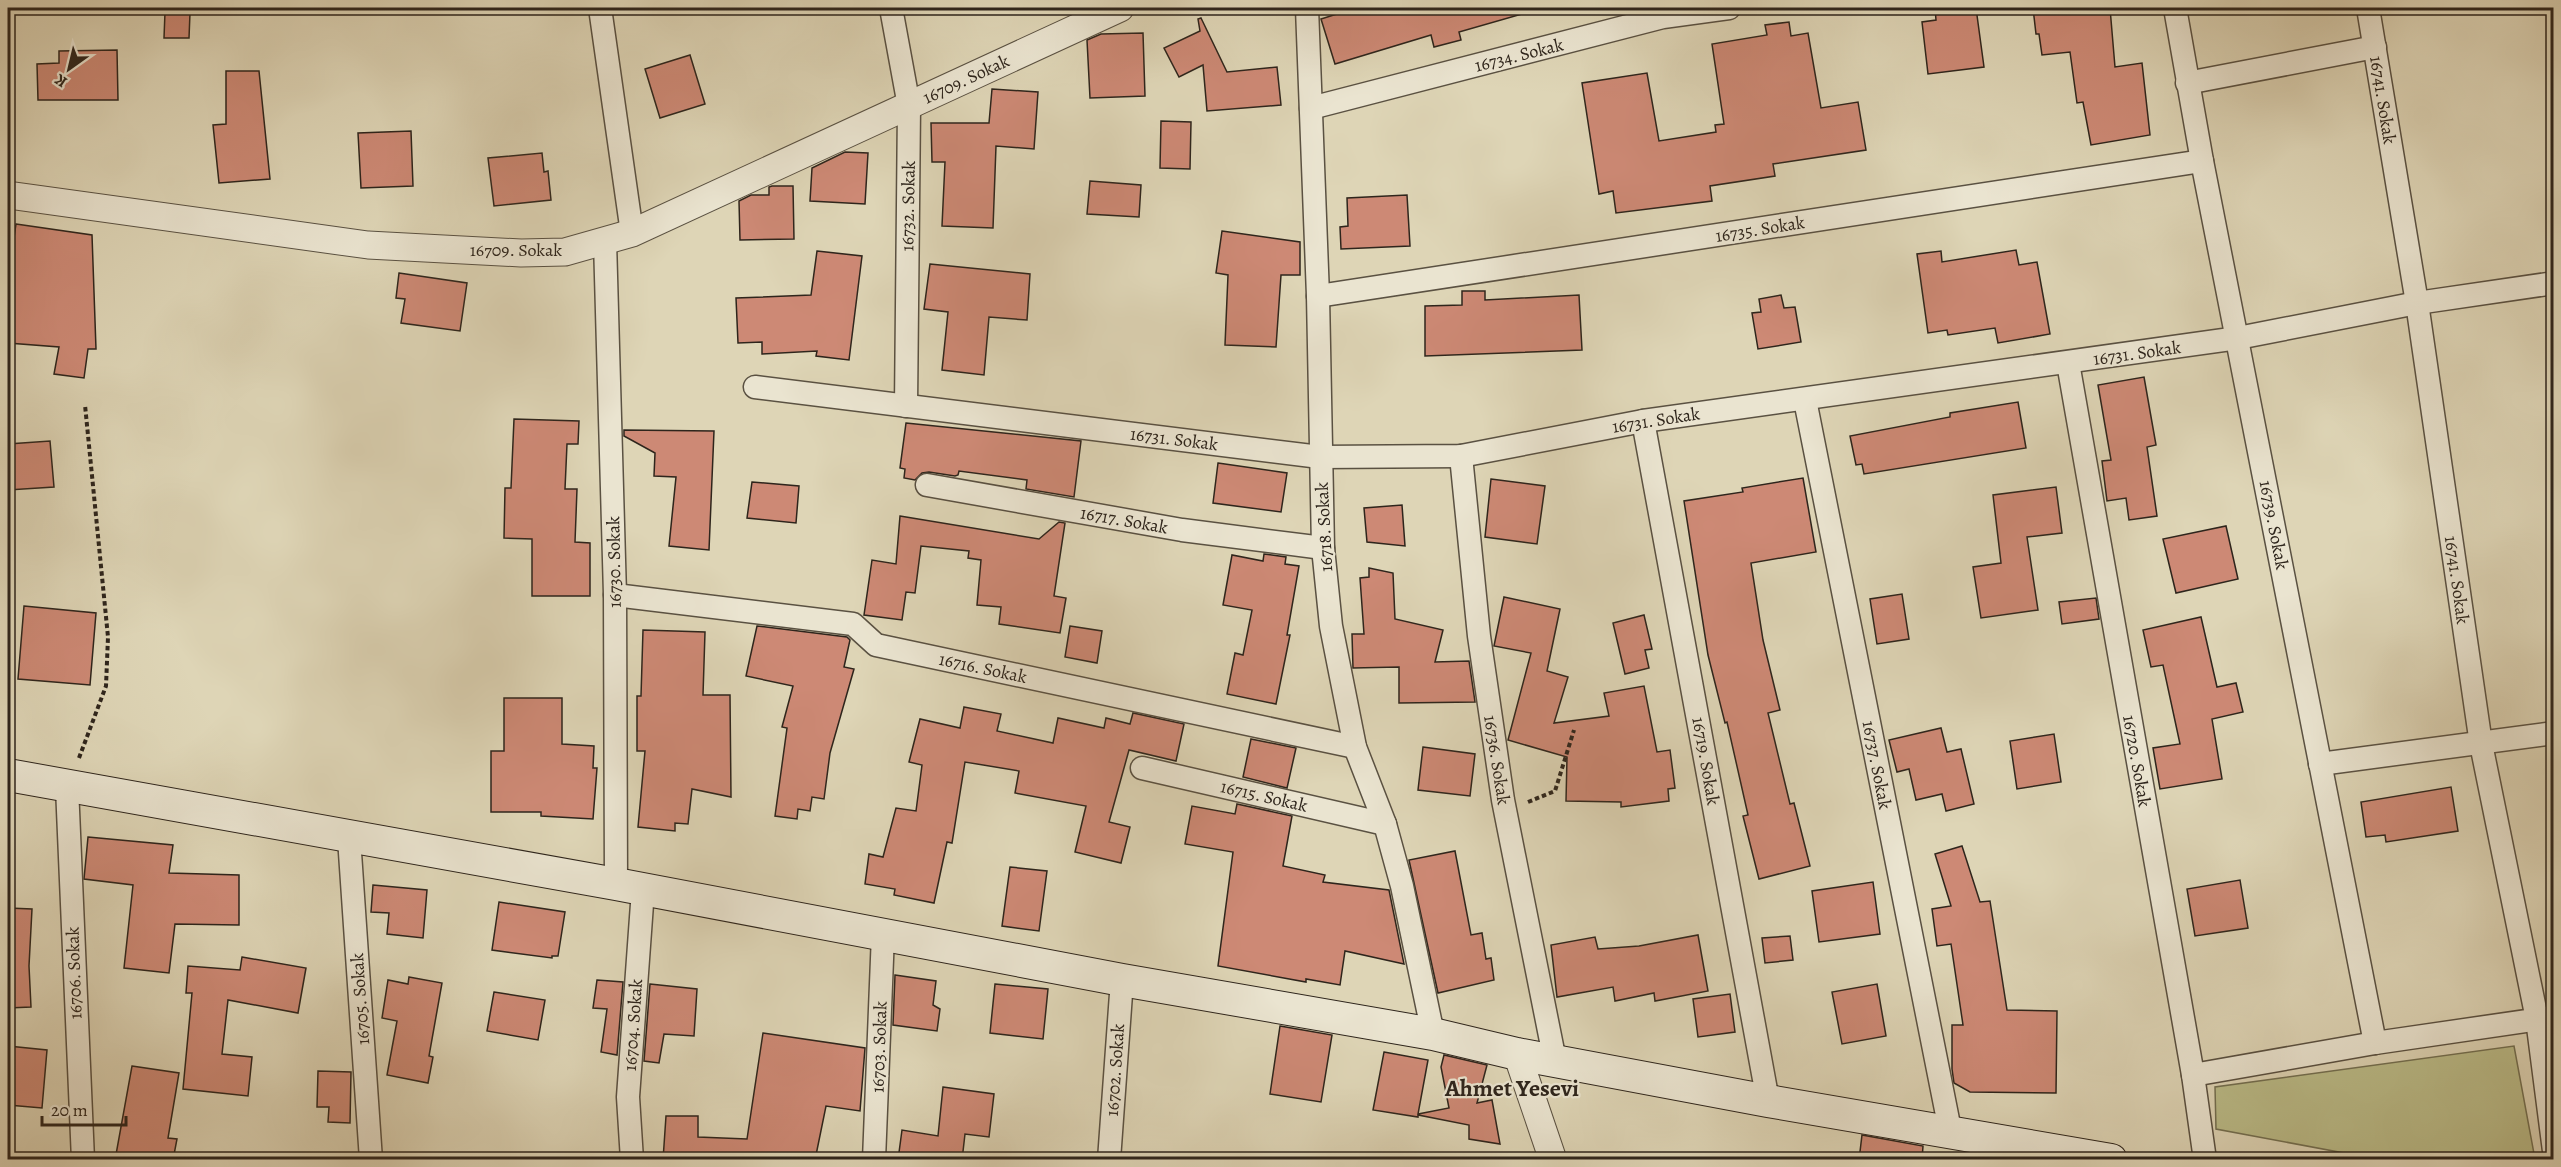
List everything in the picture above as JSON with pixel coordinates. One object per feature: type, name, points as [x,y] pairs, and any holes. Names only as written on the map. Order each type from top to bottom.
[{"type":"main road","points":[[8,775],[630,887],[1122,980],[1433,1034],[1517,1054],[1768,1101],[1950,1130],[2111,1160]]},
{"type":"street","points":[[600,8],[632,233]]},
{"type":"street","name":"16732. Sokak","points":[[891,8],[909,106],[906,406]]},
{"type":"street","name":"16709. Sokak","points":[[8,195],[368,246],[521,253],[565,252],[632,233],[1120,8]]},
{"type":"street","name":"16734. Sokak","points":[[1311,108],[1662,13],[1730,8]]},
{"type":"street","name":"16739. Sokak","points":[[2175,8],[2202,161],[2375,1043]]},
{"type":"street","name":"16741. Sokak","points":[[2368,8],[2417,303],[2481,744],[2545,1018],[2553,1151]]},
{"type":"street","name":"16718. Sokak","points":[[1311,9],[1311,108],[1318,296],[1320,457],[1323,548],[1330,626],[1355,747],[1385,825],[1402,886],[1433,1034]]},
{"type":"street","points":[[2187,83],[2375,47]]},
{"type":"street","name":"16735. Sokak","points":[[1318,296],[2202,161]]},
{"type":"street","name":"16730. Sokak","points":[[605,241],[615,595],[630,887]]},
{"type":"street","name":"16731. Sokak","points":[[755,387],[1320,457],[1347,455],[1461,456],[1643,421],[2238,338],[2417,303],[2553,283]]},
{"type":"street","name":"16720. Sokak","points":[[2067,363],[2193,1075],[2205,1160]]},
{"type":"street","name":"16737. Sokak","points":[[1805,400],[1950,1130]]},
{"type":"street","name":"16719. Sokak","points":[[1643,421],[1768,1101]]},
{"type":"street","name":"16736. Sokak","points":[[1461,456],[1479,636],[1505,812],[1555,1061]]},
{"type":"street","name":"16717. Sokak","points":[[927,485],[1182,530],[1323,548]]},
{"type":"street","name":"16716. Sokak","points":[[615,595],[853,624],[876,645],[1355,747]]},
{"type":"street","points":[[2320,764],[2553,733]]},
{"type":"street","name":"16715. Sokak","points":[[1143,768],[1385,825]]},
{"type":"street","name":"16706. Sokak","points":[[68,787],[83,1160]]},
{"type":"street","name":"16705. Sokak","points":[[349,838],[371,1160]]},
{"type":"street","name":"16704. Sokak","points":[[630,887],[628,1097],[632,1160]]},
{"type":"street","name":"16703. Sokak","points":[[874,1160],[883,934]]},
{"type":"street","name":"16702. Sokak","points":[[1109,1160],[1122,980]]},
{"type":"street","points":[[2193,1075],[2375,1043],[2545,1018]]},
{"type":"street","points":[[1517,1054],[1553,1160]]},
{"type":"path","points":[[68,787],[106,686],[107,676],[108,637],[85,405]]},
{"type":"path","points":[[1505,812],[1555,791],[1574,730]]},
{"type":"green space","points":[[2514,1046],[2535,1159],[2376,1159],[2216,1129],[2215,1087]]},
{"type":"building","points":[[1356,8],[1521,8],[1522,14],[1459,32],[1461,40],[1434,47],[1431,35],[1335,64],[1321,19]]},
{"type":"building","points":[[1935,8],[1976,8],[1984,67],[1928,74],[1922,22],[1936,20]]},
{"type":"building","points":[[2033,8],[2110,8],[2115,67],[2142,63],[2150,135],[2091,145],[2083,102],[2077,103],[2070,52],[2042,55],[2039,34],[2036,34]]},
{"type":"building","points":[[165,12],[190,13],[189,38],[164,38]]},
{"type":"building","points":[[1201,18],[1227,72],[1277,67],[1281,105],[1207,111],[1203,65],[1179,77],[1164,48],[1200,31],[1198,19]]},
{"type":"building","points":[[1789,22],[1791,36],[1808,33],[1821,108],[1858,102],[1866,150],[1773,164],[1775,176],[1710,186],[1712,201],[1616,213],[1613,191],[1599,194],[1582,83],[1647,73],[1659,141],[1716,132],[1715,125],[1724,124],[1712,44],[1767,35],[1765,25]]},
{"type":"building","points":[[1143,33],[1145,96],[1090,98],[1087,40],[1101,34]]},
{"type":"building","points":[[117,50],[118,100],[38,100],[37,64],[59,63],[59,51]]},
{"type":"building","points":[[690,55],[705,104],[660,118],[645,69]]},
{"type":"building","points":[[226,71],[259,71],[270,179],[219,183],[213,125],[226,124]]},
{"type":"building","points":[[992,89],[1038,92],[1034,149],[996,146],[993,228],[942,226],[945,162],[932,162],[931,123],[989,123]]},
{"type":"building","points":[[1161,121],[1191,122],[1190,169],[1160,168]]},
{"type":"building","points":[[411,131],[413,186],[361,188],[358,133]]},
{"type":"building","points":[[845,152],[868,153],[865,204],[810,201],[812,168]]},
{"type":"building","points":[[542,153],[544,172],[548,171],[551,200],[494,206],[488,158]]},
{"type":"building","points":[[1090,181],[1141,185],[1139,217],[1087,214]]},
{"type":"building","points":[[793,186],[794,239],[740,240],[739,201],[751,195],[769,195],[769,187]]},
{"type":"building","points":[[1407,195],[1410,246],[1341,249],[1340,227],[1348,226],[1347,198]]},
{"type":"building","points":[[16,224],[92,235],[96,349],[88,349],[84,378],[54,374],[59,347],[8,343],[8,278]]},
{"type":"building","points":[[1222,231],[1300,242],[1300,275],[1281,275],[1276,347],[1225,345],[1228,275],[1216,273]]},
{"type":"building","points":[[2016,250],[2019,265],[2037,262],[2050,334],[1998,343],[1995,328],[1948,335],[1947,330],[1928,333],[1917,254],[1941,251],[1942,262]]},
{"type":"building","points":[[817,251],[862,256],[849,360],[816,356],[817,351],[762,354],[762,342],[738,343],[736,298],[811,295]]},
{"type":"building","points":[[930,264],[1030,274],[1027,320],[989,317],[984,375],[942,370],[948,312],[924,309]]},
{"type":"building","points":[[399,273],[467,283],[460,331],[401,323],[405,299],[396,298]]},
{"type":"building","points":[[1462,291],[1485,291],[1485,300],[1579,295],[1582,350],[1425,356],[1425,306],[1462,305]]},
{"type":"building","points":[[1781,295],[1784,308],[1795,307],[1801,342],[1758,349],[1752,313],[1761,312],[1759,299]]},
{"type":"building","points":[[2144,377],[2156,445],[2147,447],[2157,516],[2129,520],[2126,498],[2107,501],[2102,461],[2111,460],[2098,385]]},
{"type":"building","points":[[2018,402],[2026,448],[1864,474],[1862,464],[1856,465],[1850,436],[1950,417],[1950,413]]},
{"type":"building","points":[[514,419],[579,421],[578,444],[567,444],[565,489],[577,489],[575,542],[590,543],[590,596],[532,596],[532,539],[504,538],[505,488],[511,488]]},
{"type":"building","points":[[906,423],[1081,441],[1074,497],[1026,489],[1027,480],[959,471],[955,476],[929,472],[922,473],[915,480],[904,478],[905,469],[900,468]]},
{"type":"building","points":[[624,430],[714,431],[709,550],[669,546],[676,477],[654,476],[655,453],[624,436]]},
{"type":"building","points":[[50,441],[54,487],[8,490],[8,444]]},
{"type":"building","points":[[1218,463],[1287,473],[1281,512],[1213,503]]},
{"type":"building","points":[[1803,478],[1816,552],[1751,563],[1763,640],[1780,710],[1768,713],[1790,804],[1794,803],[1810,866],[1759,879],[1743,816],[1748,815],[1727,722],[1725,723],[1708,655],[1684,501],[1743,492],[1742,488]]},
{"type":"building","points":[[1491,479],[1545,486],[1537,544],[1485,537]]},
{"type":"building","points":[[752,482],[799,486],[796,523],[747,518]]},
{"type":"building","points":[[2056,487],[2062,533],[2027,537],[2038,610],[1981,618],[1973,567],[2001,563],[1993,495]]},
{"type":"building","points":[[1402,505],[1405,546],[1367,542],[1364,508]]},
{"type":"building","points":[[900,516],[1039,539],[1059,522],[1065,523],[1054,596],[1066,598],[1060,633],[999,624],[1001,607],[977,605],[981,560],[968,558],[969,551],[921,546],[915,593],[906,592],[902,620],[864,615],[872,560],[896,564]]},
{"type":"building","points":[[2226,526],[2238,579],[2176,593],[2163,539]]},
{"type":"building","points":[[1264,554],[1286,557],[1285,564],[1299,566],[1287,635],[1290,635],[1276,704],[1227,694],[1235,653],[1243,655],[1252,610],[1223,605],[1232,555],[1263,561]]},
{"type":"building","points":[[1369,568],[1393,573],[1395,619],[1443,630],[1435,662],[1469,661],[1475,702],[1399,703],[1399,667],[1353,668],[1352,634],[1364,634],[1360,578],[1369,577]]},
{"type":"building","points":[[1902,594],[1909,639],[1877,644],[1870,599]]},
{"type":"building","points":[[1504,597],[1560,609],[1547,671],[1568,677],[1554,723],[1609,716],[1604,693],[1644,686],[1657,752],[1670,750],[1675,788],[1668,789],[1669,801],[1621,807],[1621,802],[1566,801],[1567,757],[1508,740],[1531,653],[1494,646]]},
{"type":"building","points":[[2096,598],[2099,619],[2062,624],[2059,602]]},
{"type":"building","points":[[24,606],[96,613],[90,685],[18,679]]},
{"type":"building","points":[[1644,615],[1652,649],[1645,650],[1649,668],[1625,674],[1613,623]]},
{"type":"building","points":[[2201,617],[2217,687],[2236,683],[2243,712],[2212,719],[2222,779],[2160,789],[2153,748],[2180,744],[2163,665],[2151,667],[2143,630]]},
{"type":"building","points":[[757,626],[847,637],[850,640],[844,667],[854,669],[830,753],[824,799],[812,797],[810,811],[798,809],[797,819],[775,816],[787,728],[782,727],[793,686],[746,676]]},
{"type":"building","points":[[1070,626],[1102,631],[1097,663],[1065,657]]},
{"type":"building","points":[[643,630],[705,632],[703,695],[730,695],[731,797],[692,789],[688,824],[675,823],[675,831],[638,827],[645,751],[637,751],[637,696],[641,696]]},
{"type":"building","points":[[504,698],[562,698],[562,744],[594,746],[593,768],[597,768],[593,819],[541,816],[541,812],[491,812],[491,751],[504,751]]},
{"type":"building","points":[[964,707],[1001,714],[997,731],[1053,743],[1058,718],[1104,728],[1106,718],[1130,724],[1133,713],[1184,724],[1176,761],[1129,750],[1109,822],[1130,827],[1121,863],[1075,852],[1086,806],[1015,793],[1019,771],[965,762],[952,843],[947,842],[934,903],[894,895],[895,889],[865,884],[869,854],[883,857],[896,808],[916,811],[922,765],[909,762],[920,719],[960,728]]},
{"type":"building","points":[[1941,728],[1947,752],[1961,749],[1974,804],[1946,811],[1942,794],[1916,800],[1909,769],[1897,772],[1889,740]]},
{"type":"building","points":[[2054,734],[2061,782],[2017,789],[2010,741]]},
{"type":"building","points":[[1251,739],[1296,748],[1287,788],[1243,777]]},
{"type":"building","points":[[1423,747],[1475,754],[1470,796],[1418,790]]},
{"type":"building","points":[[2451,787],[2458,831],[2386,842],[2385,835],[2366,837],[2361,802]]},
{"type":"building","points":[[1237,804],[1292,816],[1283,866],[1325,875],[1323,882],[1389,890],[1404,964],[1345,951],[1340,985],[1306,979],[1306,982],[1218,966],[1233,852],[1185,844],[1192,806],[1235,814]]},
{"type":"building","points":[[88,837],[173,845],[169,873],[239,875],[239,925],[175,924],[169,973],[124,968],[133,885],[84,879]]},
{"type":"building","points":[[1962,846],[1980,902],[1990,901],[2007,1010],[2057,1011],[2056,1093],[1970,1092],[1954,1083],[1952,1025],[1963,1025],[1951,944],[1937,946],[1932,909],[1951,906],[1935,854]]},
{"type":"building","points":[[1455,851],[1471,935],[1482,933],[1486,959],[1491,958],[1494,980],[1438,993],[1409,860]]},
{"type":"building","points":[[1010,867],[1047,871],[1039,931],[1002,926]]},
{"type":"building","points":[[2240,880],[2248,928],[2195,936],[2187,889]]},
{"type":"building","points":[[1873,882],[1880,934],[1819,942],[1812,891]]},
{"type":"building","points":[[373,885],[427,890],[423,938],[387,934],[389,913],[371,912]]},
{"type":"building","points":[[499,902],[565,912],[558,956],[552,956],[552,958],[492,950]]},
{"type":"building","points":[[8,908],[32,909],[29,966],[31,1007],[8,1008]]},
{"type":"building","points":[[1698,935],[1708,991],[1655,1001],[1654,993],[1615,1001],[1613,987],[1557,997],[1551,945],[1595,937],[1598,949],[1639,946]]},
{"type":"building","points":[[1790,936],[1793,960],[1765,963],[1762,938]]},
{"type":"building","points":[[242,957],[306,968],[298,1013],[228,1000],[222,1054],[252,1057],[248,1096],[183,1089],[192,993],[186,993],[188,966],[240,970]]},
{"type":"building","points":[[895,975],[936,981],[933,1005],[940,1009],[937,1031],[893,1025]]},
{"type":"building","points":[[409,977],[442,983],[429,1056],[433,1057],[428,1083],[387,1075],[397,1021],[382,1018],[388,980],[408,984]]},
{"type":"building","points":[[597,980],[623,982],[617,1055],[601,1052],[607,1009],[593,1008]]},
{"type":"building","points":[[650,984],[697,989],[694,1036],[664,1034],[659,1063],[644,1061]]},
{"type":"building","points":[[995,984],[1048,989],[1043,1039],[990,1033]]},
{"type":"building","points":[[1877,984],[1886,1036],[1842,1044],[1832,992]]},
{"type":"building","points":[[494,992],[545,1000],[538,1040],[487,1031]]},
{"type":"building","points":[[1730,994],[1735,1032],[1698,1037],[1693,999]]},
{"type":"building","points":[[1280,1026],[1332,1035],[1321,1102],[1270,1094]]},
{"type":"building","points":[[763,1033],[865,1048],[860,1111],[826,1106],[815,1160],[663,1160],[666,1116],[698,1116],[698,1137],[747,1139]]},
{"type":"building","points":[[8,1046],[47,1050],[42,1108],[8,1105]]},
{"type":"building","points":[[1384,1052],[1428,1060],[1418,1114],[1449,1108],[1441,1067],[1444,1055],[1487,1065],[1477,1103],[1492,1100],[1500,1144],[1469,1139],[1469,1125],[1418,1115],[1418,1117],[1373,1110]]},
{"type":"building","points":[[132,1066],[179,1073],[168,1138],[177,1139],[173,1160],[115,1160]]},
{"type":"building","points":[[318,1071],[351,1072],[350,1123],[328,1122],[329,1107],[317,1107]]},
{"type":"building","points":[[943,1087],[994,1094],[989,1137],[965,1134],[962,1160],[898,1160],[902,1130],[938,1136]]},
{"type":"building","points":[[1862,1135],[1923,1146],[1922,1160],[1859,1160]]},
{"type":"district","name":"Ahmet Yesevi","points":[[1512,1088]]}]
